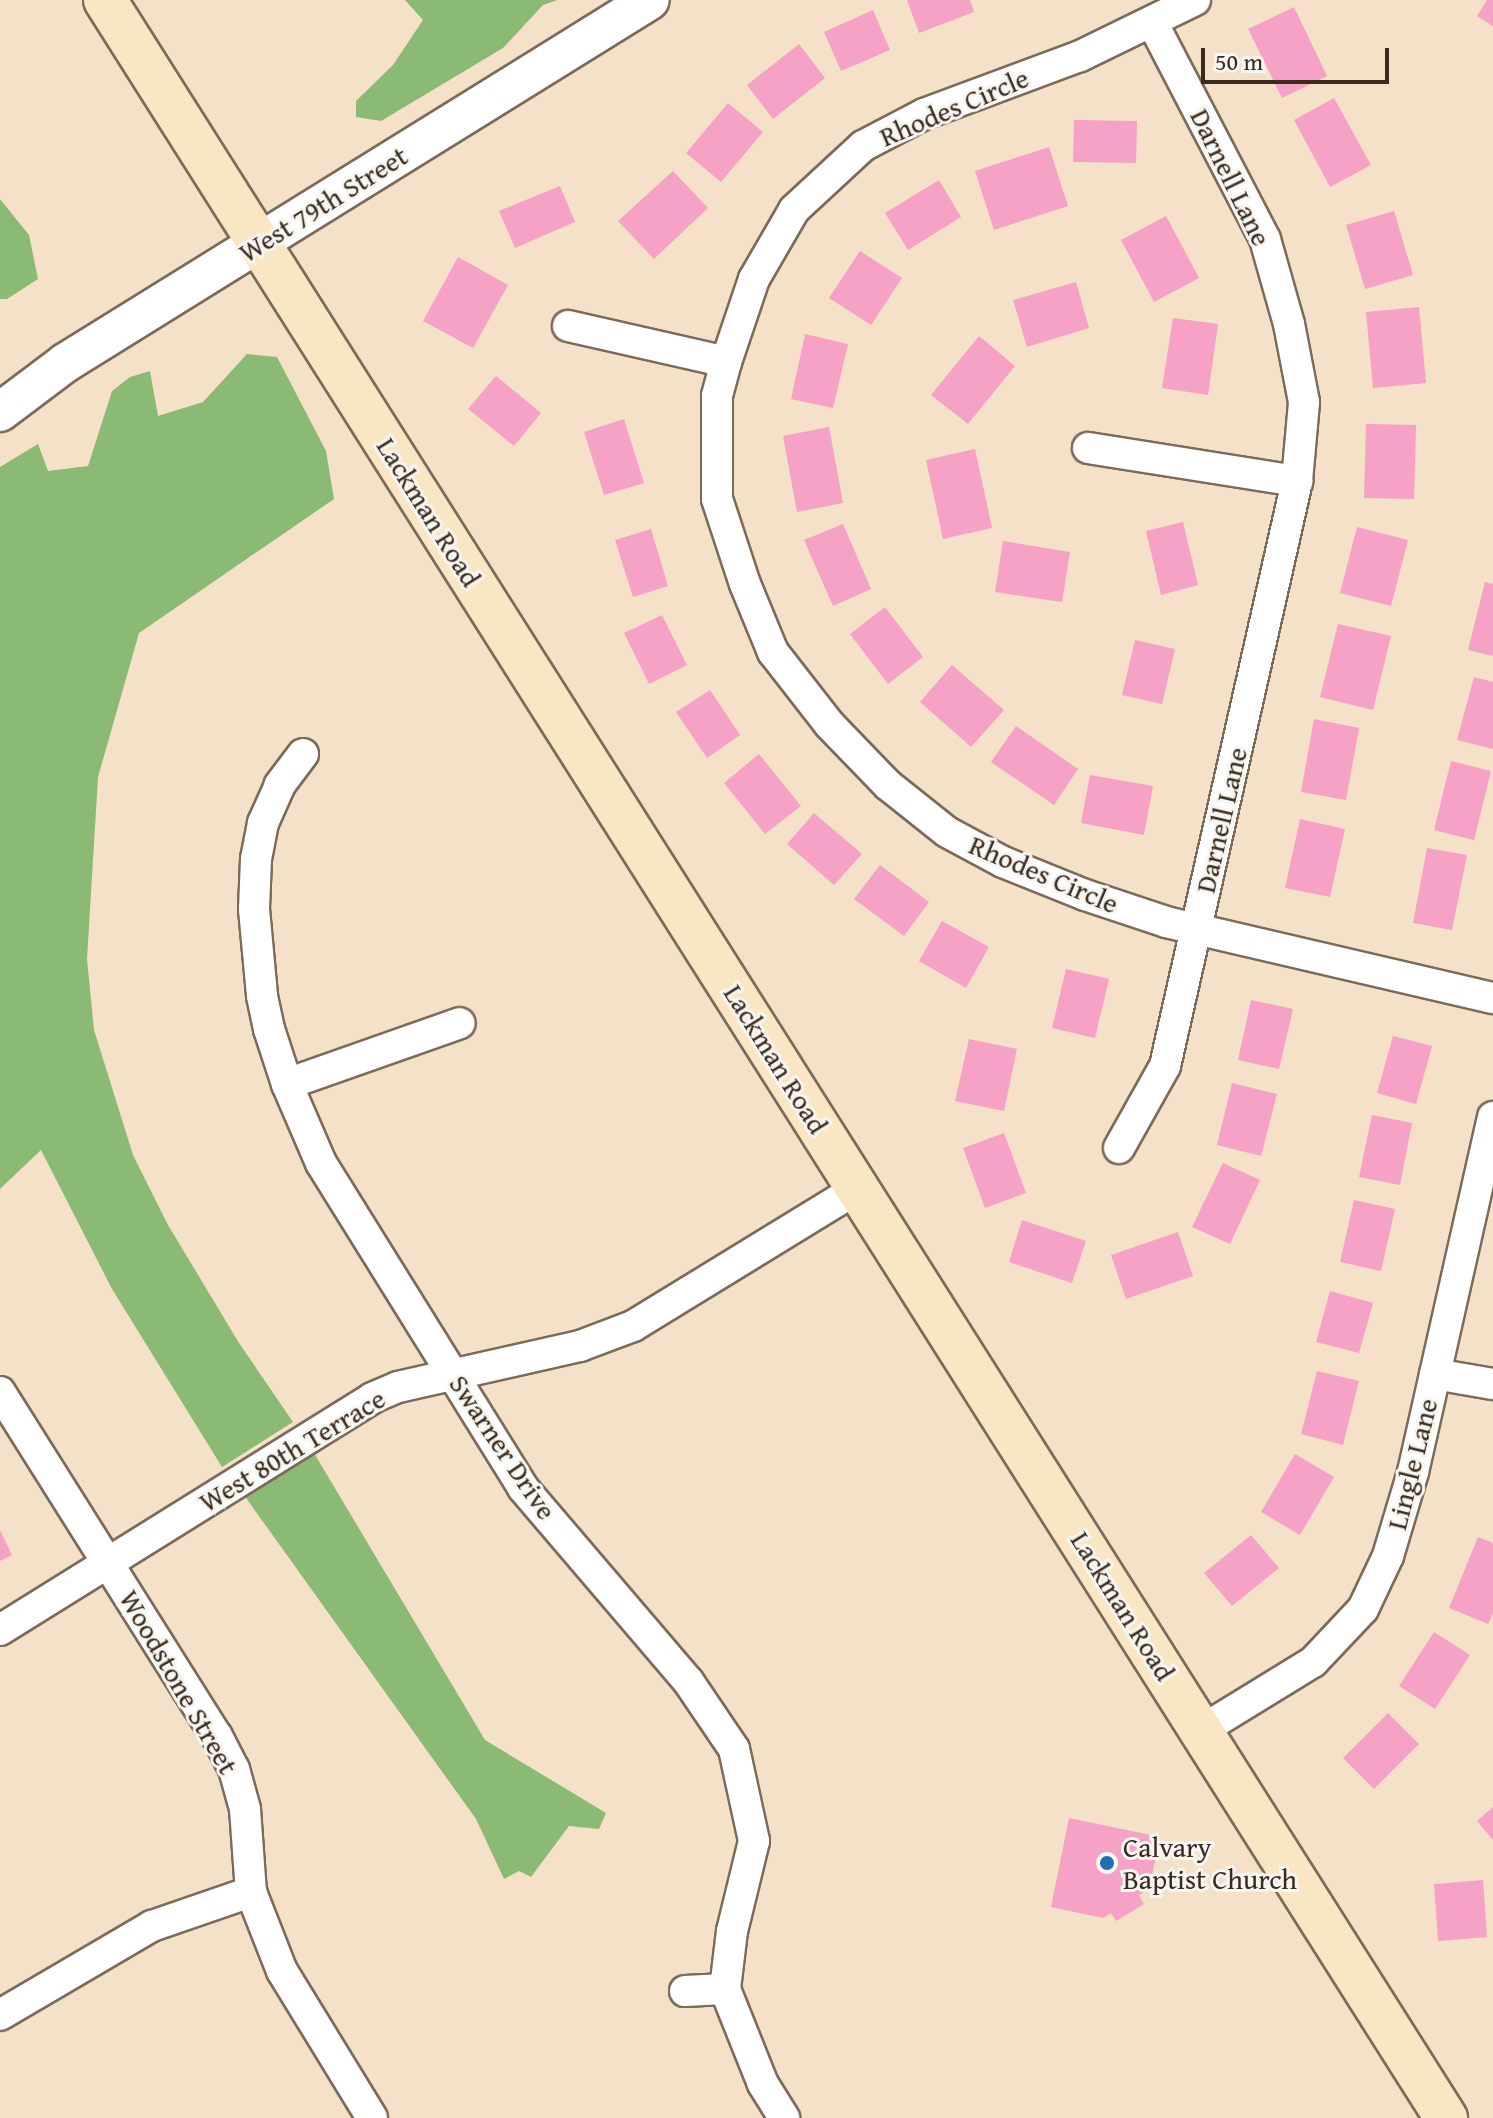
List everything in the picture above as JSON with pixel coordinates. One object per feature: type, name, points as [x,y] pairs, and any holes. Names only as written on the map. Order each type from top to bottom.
[{"type":"main road","name":"Lackman Road","points":[[105,0],[1446,2118]]},
{"type":"street","name":"West 79th Street","points":[[0,412],[65,363],[650,0]]},
{"type":"street","name":"Rhodes Circle","points":[[1195,0],[1080,56],[924,114],[863,146],[794,210],[754,279],[726,362],[717,396],[717,499],[745,584],[773,652],[829,724],[888,785],[947,832],[1003,862],[1085,895],[1197,929],[1493,998]]},
{"type":"street","name":"Darnell Lane","points":[[1119,1148],[1165,1066],[1297,481],[1304,402],[1289,324],[1265,239],[1152,22]]},
{"type":"street","points":[[568,326],[726,362]]},
{"type":"street","points":[[1088,448],[1297,481]]},
{"type":"street","name":"Swarner Drive","points":[[303,754],[280,785],[263,823],[256,859],[254,909],[262,996],[287,1084],[321,1163],[523,1488],[688,1681],[734,1749],[754,1841],[732,1931],[725,1989],[763,2084],[784,2118]]},
{"type":"street","points":[[287,1084],[460,1023]]},
{"type":"street","name":"Lingle Lane","points":[[1202,1730],[1313,1662],[1363,1609],[1388,1556],[1413,1472],[1493,1117]]},
{"type":"street","name":"West 80th Terrace","points":[[0,1630],[372,1398],[398,1387],[580,1346],[633,1326],[858,1188]]},
{"type":"street","points":[[1435,1374],[1493,1384]]},
{"type":"street","name":"Woodstone Street","points":[[0,1392],[234,1769],[245,1809],[251,1892],[282,1971],[372,2118]]},
{"type":"street","points":[[0,2015],[152,1926],[251,1892]]},
{"type":"street","points":[[685,1991],[725,1989]]},
{"type":"green space","points":[[405,0],[557,0],[543,5],[503,48],[381,121],[356,117],[356,101],[393,65],[423,20]]},
{"type":"green space","points":[[0,199],[29,235],[38,279],[7,299],[0,299]]},
{"type":"green space","points":[[247,354],[277,357],[326,451],[334,499],[139,633],[98,777],[87,959],[94,1030],[133,1155],[168,1225],[239,1343],[293,1422],[222,1467],[112,1289],[41,1150],[0,1189],[0,467],[38,444],[48,471],[88,466],[112,391],[130,377],[150,371],[158,416],[203,402]]},
{"type":"green space","points":[[311,1448],[485,1740],[606,1813],[599,1829],[569,1826],[531,1877],[519,1871],[504,1879],[476,1819],[241,1491]]},
{"type":"building","points":[[907,0],[970,0],[974,12],[919,33]]},
{"type":"building","points":[[1487,0],[1493,0],[1493,26],[1477,16]]},
{"type":"building","points":[[1294,7],[1327,76],[1282,98],[1248,29]]},
{"type":"building","points":[[873,10],[890,50],[841,71],[824,32]]},
{"type":"building","points":[[799,44],[825,78],[773,119],[747,85]]},
{"type":"building","points":[[1334,98],[1371,165],[1330,187],[1294,120]]},
{"type":"building","points":[[728,103],[763,132],[721,182],[686,153]]},
{"type":"building","points":[[1074,120],[1137,121],[1136,163],[1073,162]]},
{"type":"building","points":[[1049,147],[1068,206],[994,230],[975,171]]},
{"type":"building","points":[[673,171],[708,208],[654,259],[618,221]]},
{"type":"building","points":[[939,180],[961,217],[908,250],[885,213]]},
{"type":"building","points":[[560,186],[575,222],[515,248],[499,211]]},
{"type":"building","points":[[1394,211],[1413,275],[1365,289],[1346,225]]},
{"type":"building","points":[[1166,216],[1199,278],[1154,302],[1121,240]]},
{"type":"building","points":[[860,251],[902,278],[871,325],[829,298]]},
{"type":"building","points":[[458,257],[508,285],[473,348],[423,321]]},
{"type":"building","points":[[1076,282],[1089,328],[1027,347],[1013,300]]},
{"type":"building","points":[[1419,307],[1426,383],[1373,388],[1366,312]]},
{"type":"building","points":[[1173,318],[1218,324],[1208,395],[1162,388]]},
{"type":"building","points":[[805,334],[848,344],[833,408],[791,399]]},
{"type":"building","points":[[979,336],[1015,366],[968,424],[931,395]]},
{"type":"building","points":[[496,376],[541,413],[514,446],[468,409]]},
{"type":"building","points":[[624,419],[644,483],[604,495],[584,432]]},
{"type":"building","points":[[1366,424],[1416,425],[1414,499],[1364,498]]},
{"type":"building","points":[[829,427],[843,503],[797,512],[783,436]]},
{"type":"building","points":[[975,449],[992,528],[943,539],[926,460]]},
{"type":"building","points":[[1183,522],[1198,585],[1161,595],[1146,531]]},
{"type":"building","points":[[843,524],[871,589],[833,606],[804,540]]},
{"type":"building","points":[[1357,527],[1408,540],[1391,606],[1340,593]]},
{"type":"building","points":[[651,529],[668,586],[633,597],[615,540]]},
{"type":"building","points":[[1003,541],[1070,552],[1062,602],[995,592]]},
{"type":"building","points":[[1485,582],[1493,584],[1493,656],[1468,650]]},
{"type":"building","points":[[885,607],[923,657],[888,684],[850,634]]},
{"type":"building","points":[[662,615],[687,665],[649,684],[624,633]]},
{"type":"building","points":[[1338,624],[1391,636],[1373,710],[1320,697]]},
{"type":"building","points":[[1135,640],[1175,649],[1162,704],[1122,695]]},
{"type":"building","points":[[952,665],[1004,710],[971,747],[920,702]]},
{"type":"building","points":[[1474,677],[1493,682],[1493,749],[1457,740]]},
{"type":"building","points":[[710,690],[740,735],[707,758],[676,712]]},
{"type":"building","points":[[1314,719],[1359,728],[1346,800],[1301,792]]},
{"type":"building","points":[[1016,726],[1078,769],[1054,805],[991,762]]},
{"type":"building","points":[[759,754],[801,806],[765,834],[724,783]]},
{"type":"building","points":[[1451,761],[1491,771],[1474,840],[1434,830]]},
{"type":"building","points":[[1090,775],[1153,786],[1144,835],[1081,823]]},
{"type":"building","points":[[814,813],[862,854],[834,885],[787,844]]},
{"type":"building","points":[[1300,819],[1345,829],[1330,897],[1285,888]]},
{"type":"building","points":[[1427,848],[1467,855],[1452,930],[1413,923]]},
{"type":"building","points":[[880,865],[929,902],[904,936],[854,899]]},
{"type":"building","points":[[942,921],[989,947],[966,988],[919,961]]},
{"type":"building","points":[[1066,969],[1109,979],[1095,1038],[1052,1028]]},
{"type":"building","points":[[1251,1000],[1293,1009],[1279,1069],[1238,1060]]},
{"type":"building","points":[[1393,1036],[1432,1046],[1416,1104],[1377,1093]]},
{"type":"building","points":[[969,1039],[1017,1049],[1004,1111],[955,1101]]},
{"type":"building","points":[[1232,1083],[1277,1094],[1261,1156],[1217,1145]]},
{"type":"building","points":[[1372,1115],[1412,1123],[1400,1185],[1359,1177]]},
{"type":"building","points":[[1004,1133],[1026,1193],[985,1208],[963,1148]]},
{"type":"building","points":[[1223,1163],[1260,1180],[1230,1244],[1192,1227]]},
{"type":"building","points":[[1354,1200],[1395,1209],[1381,1271],[1340,1262]]},
{"type":"building","points":[[1022,1220],[1086,1241],[1072,1283],[1009,1262]]},
{"type":"building","points":[[1178,1232],[1193,1276],[1126,1299],[1111,1255]]},
{"type":"building","points":[[1330,1291],[1373,1303],[1359,1353],[1316,1342]]},
{"type":"building","points":[[1317,1371],[1359,1381],[1343,1445],[1301,1434]]},
{"type":"building","points":[[1295,1454],[1334,1477],[1300,1535],[1261,1512]]},
{"type":"building","points":[[0,1530],[12,1555],[0,1561]]},
{"type":"building","points":[[1251,1535],[1279,1568],[1232,1606],[1204,1573]]},
{"type":"building","points":[[1478,1537],[1493,1543],[1493,1613],[1488,1624],[1449,1608]]},
{"type":"building","points":[[1434,1632],[1470,1655],[1435,1709],[1399,1686]]},
{"type":"building","points":[[1388,1713],[1419,1744],[1374,1789],[1343,1758]]},
{"type":"building","points":[[1493,1807],[1493,1840],[1477,1821]]},
{"type":"building","name":"Calvary Baptist Church","points":[[1069,1818],[1160,1837],[1149,1889],[1139,1895],[1144,1904],[1116,1921],[1111,1913],[1103,1918],[1051,1907]]},
{"type":"building","points":[[1483,1880],[1487,1937],[1438,1941],[1434,1884]]},
{"type":"place","name":"Calvary Baptist Church","points":[[1107,1863]]}]
